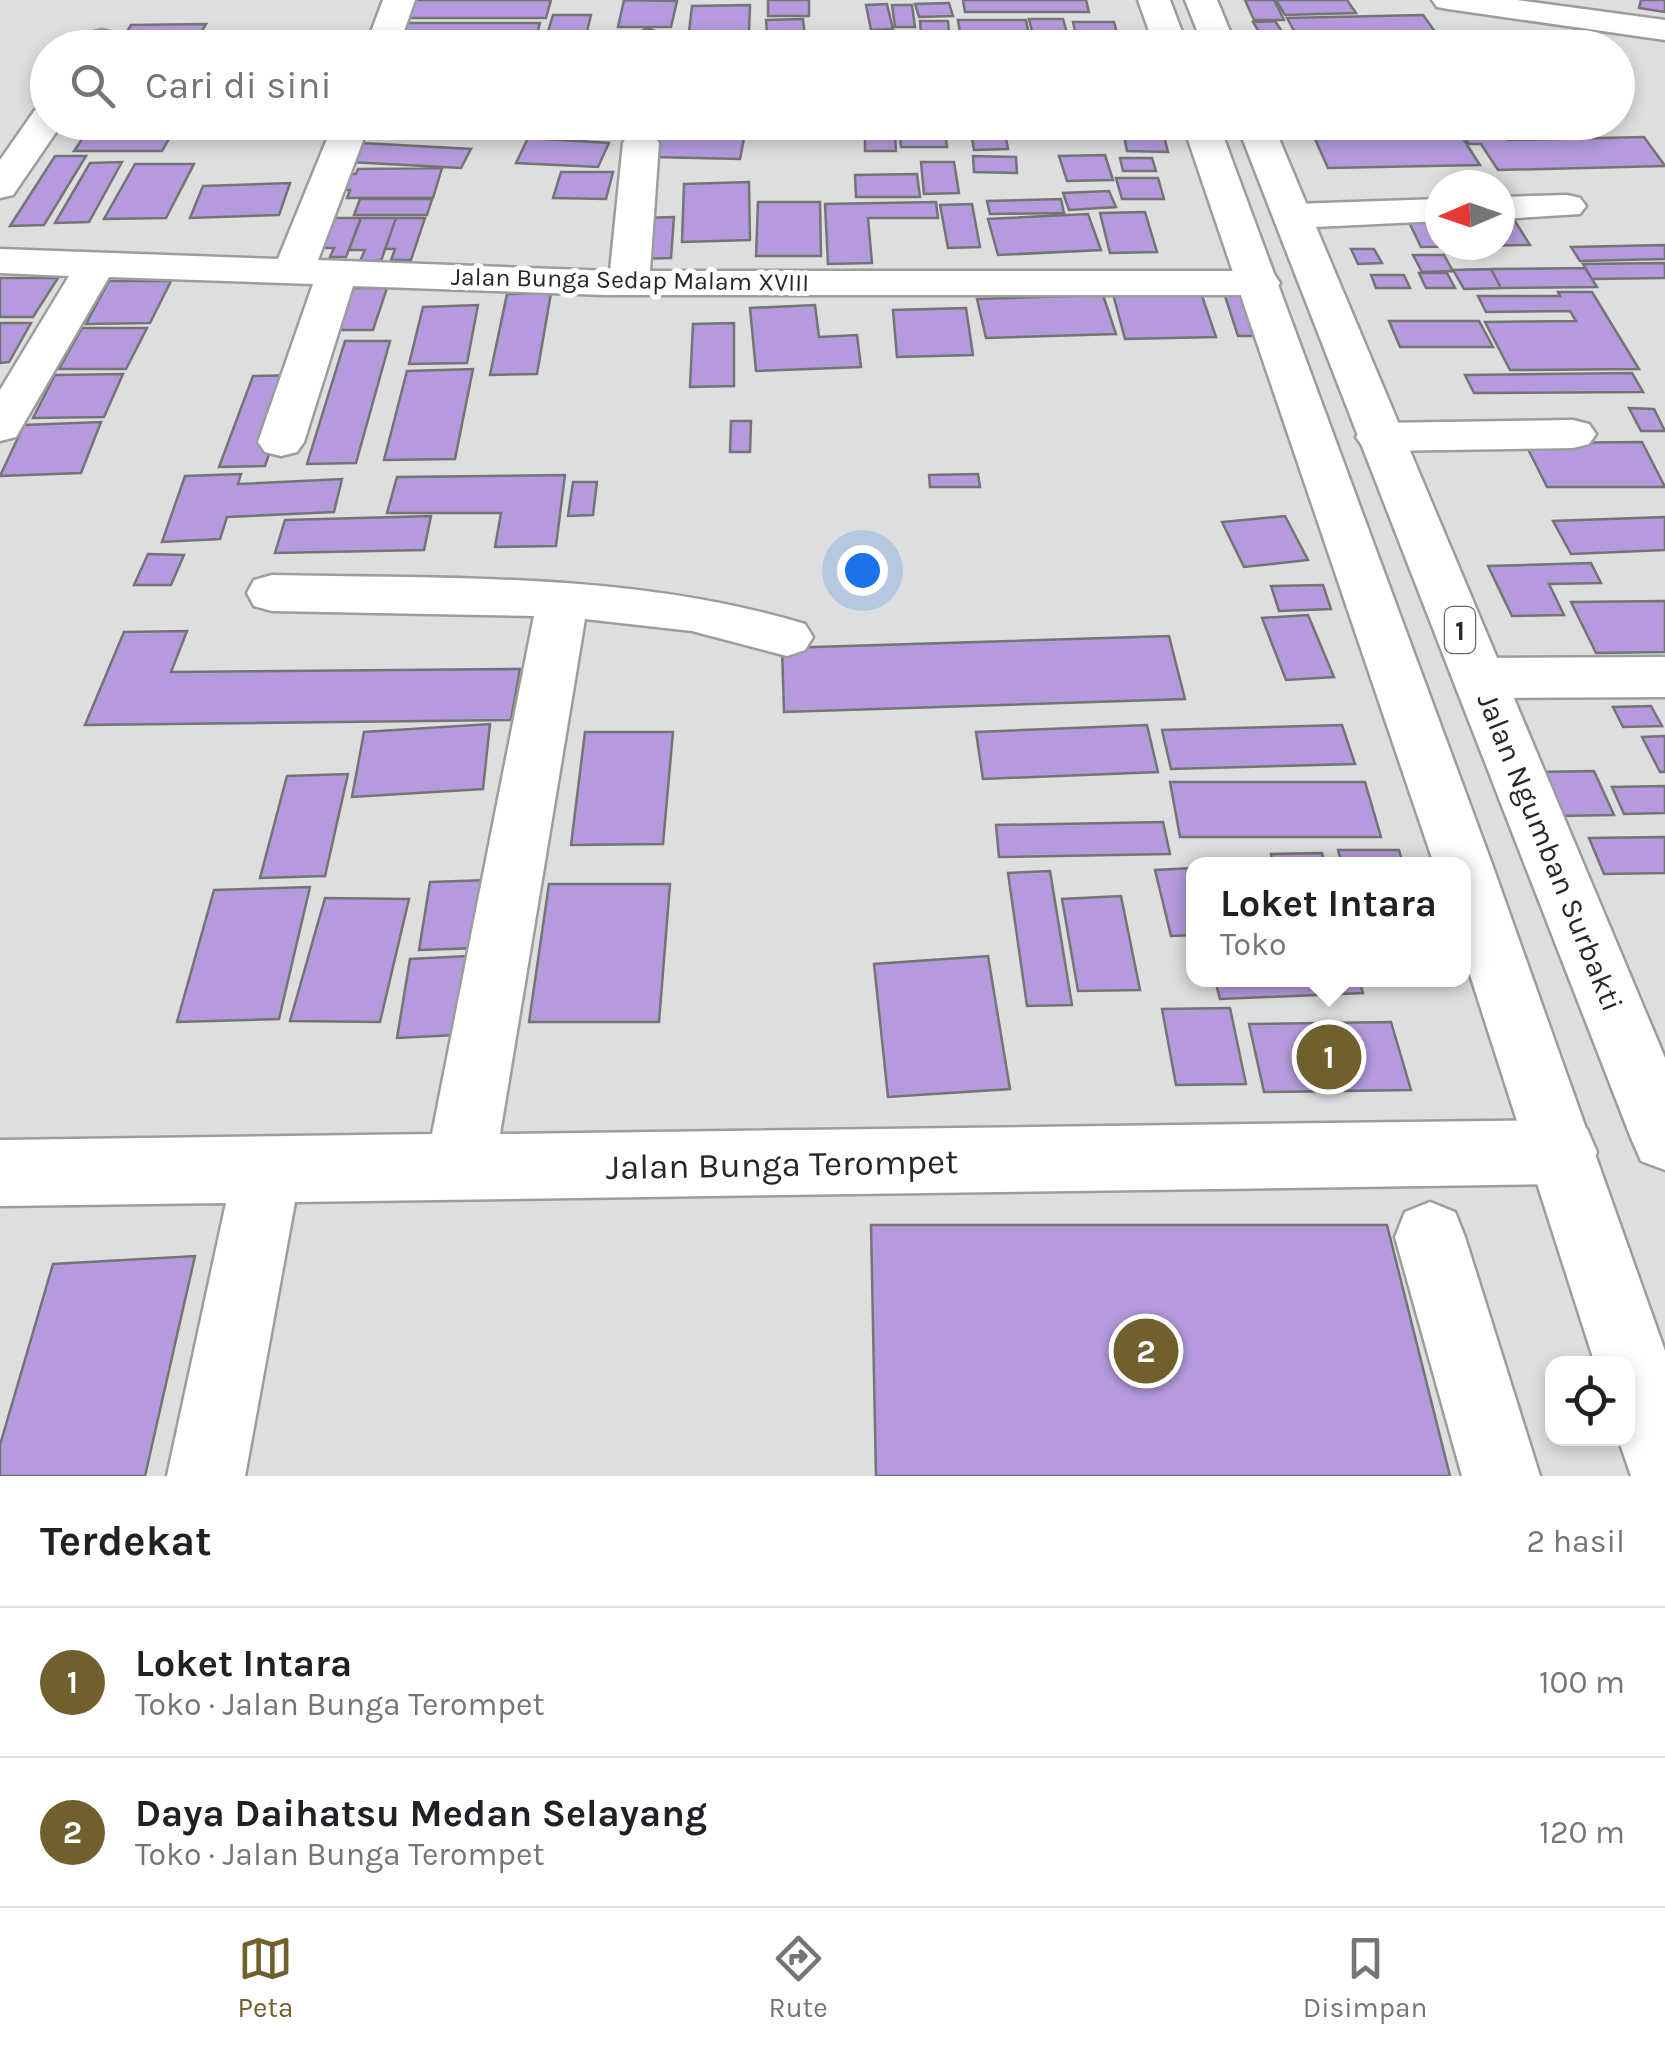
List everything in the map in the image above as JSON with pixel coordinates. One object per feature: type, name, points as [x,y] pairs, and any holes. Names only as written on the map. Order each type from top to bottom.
[{"type":"main road","points":[[388,30],[399,0]]},
{"type":"main road","points":[[1154,0],[1165,30]]},
{"type":"main road","points":[[1201,0],[1214,30]]},
{"type":"main road","points":[[1448,0],[1665,30]]},
{"type":"main road","points":[[0,186],[32,140]]},
{"type":"main road","points":[[294,270],[345,140]]},
{"type":"main road","points":[[1207,140],[1461,857]]},
{"type":"main road","name":"Jalan Ngumban Surbakti","points":[[1262,140],[1665,1138]]},
{"type":"main road","points":[[629,282],[640,143]]},
{"type":"main road","points":[[1515,208],[1567,206]]},
{"type":"main road","points":[[1294,216],[1425,211]]},
{"type":"main road","name":"Jalan Bunga Sedap Malam XVIII","points":[[0,260],[629,282],[1260,283]]},
{"type":"main road","points":[[0,427],[95,266]]},
{"type":"main road","points":[[281,442],[338,272]]},
{"type":"main road","points":[[1379,437],[1572,434]]},
{"type":"main road","points":[[272,593],[563,599],[692,614],[786,637]]},
{"type":"main road","points":[[460,1169],[563,599]]},
{"type":"main road","points":[[1480,678],[1665,678]]},
{"type":"main road","points":[[1471,886],[1665,1464]]},
{"type":"main road","name":"Jalan Bunga Terompet","points":[[0,1173],[1563,1152]]},
{"type":"main road","points":[[206,1476],[267,1170]]},
{"type":"main road","points":[[1430,1237],[1501,1476]]},
{"type":"building","points":[[408,0],[551,0],[546,18],[400,18]]},
{"type":"building","points":[[624,0],[677,1],[671,27],[618,27]]},
{"type":"building","points":[[768,0],[809,0],[809,16],[768,16]]},
{"type":"building","points":[[963,0],[1086,0],[1089,12],[965,12]]},
{"type":"building","points":[[1245,0],[1274,0],[1284,20],[1254,20]]},
{"type":"building","points":[[1276,0],[1347,0],[1356,13],[1285,15]]},
{"type":"building","points":[[1641,0],[1665,0],[1665,12],[1639,8]]},
{"type":"building","points":[[949,3],[953,16],[919,17],[915,4]]},
{"type":"building","points":[[887,4],[893,29],[871,30],[866,5]]},
{"type":"building","points":[[750,5],[749,30],[689,30],[692,6]]},
{"type":"building","points":[[892,5],[912,5],[915,27],[895,27]]},
{"type":"building","points":[[553,15],[591,15],[587,30],[548,30]]},
{"type":"building","points":[[1423,15],[1434,30],[1294,30],[1287,18]]},
{"type":"building","points":[[803,19],[804,30],[767,30],[766,20]]},
{"type":"building","points":[[1029,19],[1063,19],[1066,30],[1032,30]]},
{"type":"building","points":[[958,20],[1026,20],[1028,30],[960,30]]},
{"type":"building","points":[[920,21],[948,21],[949,30],[921,30]]},
{"type":"building","points":[[1275,21],[1281,30],[1258,30],[1253,22]]},
{"type":"building","points":[[1073,22],[1114,22],[1116,30],[1075,30]]},
{"type":"building","points":[[398,23],[540,23],[538,30],[395,30]]},
{"type":"building","points":[[206,24],[202,30],[128,30],[131,25]]},
{"type":"building","points":[[1644,137],[1665,166],[1498,170],[1481,144],[1469,144],[1466,140]]},
{"type":"building","points":[[81,140],[168,140],[162,151],[74,151]]},
{"type":"building","points":[[527,140],[609,143],[598,167],[516,163]]},
{"type":"building","points":[[656,140],[744,140],[740,159],[652,157]]},
{"type":"building","points":[[865,140],[895,140],[896,151],[865,151]]},
{"type":"building","points":[[900,140],[946,140],[947,147],[901,147]]},
{"type":"building","points":[[972,140],[1006,140],[1008,149],[974,150]]},
{"type":"building","points":[[1125,140],[1165,140],[1168,152],[1127,151]]},
{"type":"building","points":[[1315,140],[1464,140],[1480,165],[1328,168]]},
{"type":"building","points":[[362,143],[471,149],[461,168],[350,162]]},
{"type":"building","points":[[1105,155],[1113,180],[1067,181],[1059,156]]},
{"type":"building","points":[[55,156],[86,156],[44,225],[10,226]]},
{"type":"building","points":[[973,156],[1016,157],[1017,173],[974,172]]},
{"type":"building","points":[[1120,158],[1152,158],[1156,171],[1123,171]]},
{"type":"building","points":[[122,162],[89,222],[55,223],[90,163]]},
{"type":"building","points":[[921,162],[954,162],[959,193],[924,194]]},
{"type":"building","points":[[135,164],[194,164],[166,218],[104,219]]},
{"type":"building","points":[[442,168],[433,198],[347,198],[350,190],[337,190],[343,174],[356,174],[358,169]]},
{"type":"building","points":[[561,172],[613,172],[606,199],[553,198]]},
{"type":"building","points":[[917,174],[920,197],[856,197],[855,175]]},
{"type":"building","points":[[1116,178],[1158,178],[1164,199],[1122,199]]},
{"type":"building","points":[[749,182],[750,240],[682,242],[684,184]]},
{"type":"building","points":[[290,183],[279,215],[190,218],[203,186]]},
{"type":"building","points":[[1109,191],[1116,207],[1069,210],[1063,193]]},
{"type":"building","points":[[360,199],[432,199],[427,215],[354,215]]},
{"type":"building","points":[[1061,199],[1064,213],[990,214],[987,201]]},
{"type":"building","points":[[758,202],[820,202],[821,256],[756,256]]},
{"type":"building","points":[[936,202],[938,218],[868,218],[872,263],[828,264],[825,204]]},
{"type":"building","points":[[972,204],[980,247],[948,248],[940,205]]},
{"type":"building","points":[[1145,212],[1157,252],[1110,253],[1100,213]]},
{"type":"building","points":[[1088,214],[1101,250],[998,255],[988,219]]},
{"type":"building","points":[[1406,216],[1425,216],[1425,247],[1421,247]]},
{"type":"building","points":[[674,217],[671,258],[634,259],[638,218]]},
{"type":"building","points":[[330,218],[361,218],[346,257],[330,257],[334,248],[318,248]]},
{"type":"building","points":[[361,218],[396,218],[381,261],[360,261],[365,250],[349,250]]},
{"type":"building","points":[[396,218],[425,218],[411,260],[391,260],[395,249],[385,249]]},
{"type":"building","points":[[1515,221],[1530,245],[1515,245]]},
{"type":"building","points":[[1665,245],[1665,259],[1580,261],[1571,247]]},
{"type":"building","points":[[1351,249],[1374,249],[1382,263],[1358,264]]},
{"type":"building","points":[[1413,255],[1425,255],[1425,260],[1447,260],[1453,271],[1422,272]]},
{"type":"building","points":[[1665,263],[1665,278],[1592,279],[1583,264]]},
{"type":"building","points":[[1585,268],[1597,287],[1501,288],[1491,269]]},
{"type":"building","points":[[1491,269],[1501,288],[1464,289],[1453,270]]},
{"type":"building","points":[[1419,273],[1447,273],[1455,288],[1426,288]]},
{"type":"building","points":[[1371,275],[1404,275],[1410,288],[1376,288]]},
{"type":"building","points":[[0,278],[58,278],[33,317],[0,317]]},
{"type":"building","points":[[109,281],[171,281],[150,323],[86,324]]},
{"type":"building","points":[[352,288],[387,288],[373,330],[336,330]]},
{"type":"building","points":[[1242,289],[1258,336],[1238,336],[1223,290]]},
{"type":"building","points":[[1558,292],[1592,292],[1639,369],[1510,370],[1485,322],[1576,321],[1570,311],[1486,312],[1478,296],[1560,296]]},
{"type":"building","points":[[551,293],[537,374],[490,375],[507,294]]},
{"type":"building","points":[[1201,293],[1216,337],[1125,339],[1113,294]]},
{"type":"building","points":[[1103,295],[1116,334],[986,338],[977,299]]},
{"type":"building","points":[[478,305],[467,363],[409,364],[423,307]]},
{"type":"building","points":[[815,305],[819,337],[857,335],[861,367],[756,371],[750,308]]},
{"type":"building","points":[[966,308],[973,355],[897,357],[893,310]]},
{"type":"building","points":[[1389,321],[1479,321],[1493,347],[1400,347]]},
{"type":"building","points":[[0,323],[31,323],[9,362],[0,363]]},
{"type":"building","points":[[734,323],[734,386],[690,387],[693,324]]},
{"type":"building","points":[[82,328],[147,328],[126,369],[59,369]]},
{"type":"building","points":[[345,341],[390,341],[356,463],[307,464]]},
{"type":"building","points":[[473,369],[455,459],[384,460],[407,371]]},
{"type":"building","points":[[1632,373],[1643,392],[1474,393],[1465,375]]},
{"type":"building","points":[[123,374],[104,417],[33,418],[55,375]]},
{"type":"building","points":[[296,375],[265,466],[219,467],[253,376]]},
{"type":"building","points":[[1629,408],[1654,409],[1665,431],[1641,431]]},
{"type":"building","points":[[731,421],[751,421],[750,452],[730,452]]},
{"type":"building","points":[[101,422],[81,473],[0,476],[24,425]]},
{"type":"building","points":[[1642,442],[1665,487],[1547,487],[1525,443]]},
{"type":"building","points":[[241,474],[238,484],[342,479],[334,512],[227,517],[220,539],[162,542],[185,476]]},
{"type":"building","points":[[978,474],[980,487],[930,487],[929,475]]},
{"type":"building","points":[[565,475],[556,546],[495,547],[501,513],[387,513],[397,477]]},
{"type":"building","points":[[573,482],[597,482],[593,515],[568,516]]},
{"type":"building","points":[[431,516],[424,550],[275,553],[285,520]]},
{"type":"building","points":[[1285,516],[1308,560],[1244,567],[1222,522]]},
{"type":"building","points":[[1665,517],[1665,550],[1571,554],[1553,521]]},
{"type":"building","points":[[148,554],[184,555],[171,585],[134,585]]},
{"type":"building","points":[[1591,563],[1601,583],[1549,584],[1564,615],[1512,616],[1488,566]]},
{"type":"building","points":[[1323,585],[1331,609],[1279,611],[1271,586]]},
{"type":"building","points":[[1665,601],[1665,652],[1596,653],[1571,602]]},
{"type":"building","points":[[1308,615],[1334,677],[1286,680],[1262,618]]},
{"type":"building","points":[[187,631],[171,672],[520,669],[511,720],[85,725],[124,632]]},
{"type":"building","points":[[1169,636],[1185,699],[784,712],[782,648]]},
{"type":"building","points":[[1651,706],[1662,726],[1623,727],[1613,707]]},
{"type":"building","points":[[490,724],[483,789],[352,797],[364,732]]},
{"type":"building","points":[[1147,725],[1158,772],[983,779],[976,732]]},
{"type":"building","points":[[1342,725],[1355,764],[1171,769],[1162,730]]},
{"type":"building","points":[[585,732],[673,732],[663,844],[571,845]]},
{"type":"building","points":[[1665,736],[1665,772],[1660,772],[1642,737]]},
{"type":"building","points":[[1594,771],[1614,815],[1556,816],[1537,772]]},
{"type":"building","points":[[348,774],[325,876],[260,878],[287,776]]},
{"type":"building","points":[[1170,782],[1365,782],[1381,837],[1180,837]]},
{"type":"building","points":[[1665,786],[1665,813],[1624,814],[1612,787]]},
{"type":"building","points":[[1163,822],[1170,854],[999,857],[996,825]]},
{"type":"building","points":[[1665,837],[1665,873],[1604,874],[1589,838]]},
{"type":"building","points":[[1338,850],[1399,850],[1401,857],[1340,857]]},
{"type":"building","points":[[1322,853],[1323,857],[1272,857],[1271,854]]},
{"type":"building","points":[[1186,868],[1186,935],[1171,936],[1155,870]]},
{"type":"building","points":[[1050,871],[1072,1005],[1027,1006],[1008,873]]},
{"type":"building","points":[[489,880],[479,948],[419,950],[430,882]]},
{"type":"building","points":[[549,884],[670,884],[659,1022],[529,1022]]},
{"type":"building","points":[[310,887],[279,1019],[177,1022],[214,890]]},
{"type":"building","points":[[1121,896],[1140,990],[1078,991],[1062,899]]},
{"type":"building","points":[[325,898],[409,899],[380,1022],[290,1021]]},
{"type":"building","points":[[467,956],[456,1035],[397,1038],[410,959]]},
{"type":"building","points":[[988,956],[1010,1089],[888,1097],[874,964]]},
{"type":"building","points":[[1217,987],[1361,987],[1363,993],[1220,999]]},
{"type":"building","points":[[1230,1008],[1246,1084],[1176,1085],[1162,1009]]},
{"type":"building","points":[[1391,1022],[1411,1090],[1264,1092],[1249,1024]]},
{"type":"building","points":[[871,1225],[1387,1225],[1450,1476],[876,1476]]},
{"type":"building","points":[[195,1256],[145,1476],[0,1476],[0,1445],[53,1264]]},
{"type":"place","name":"Loket Intara","points":[[1329,1057]]},
{"type":"place","name":"Daya Daihatsu Medan Selayang","points":[[1146,1351]]}]
